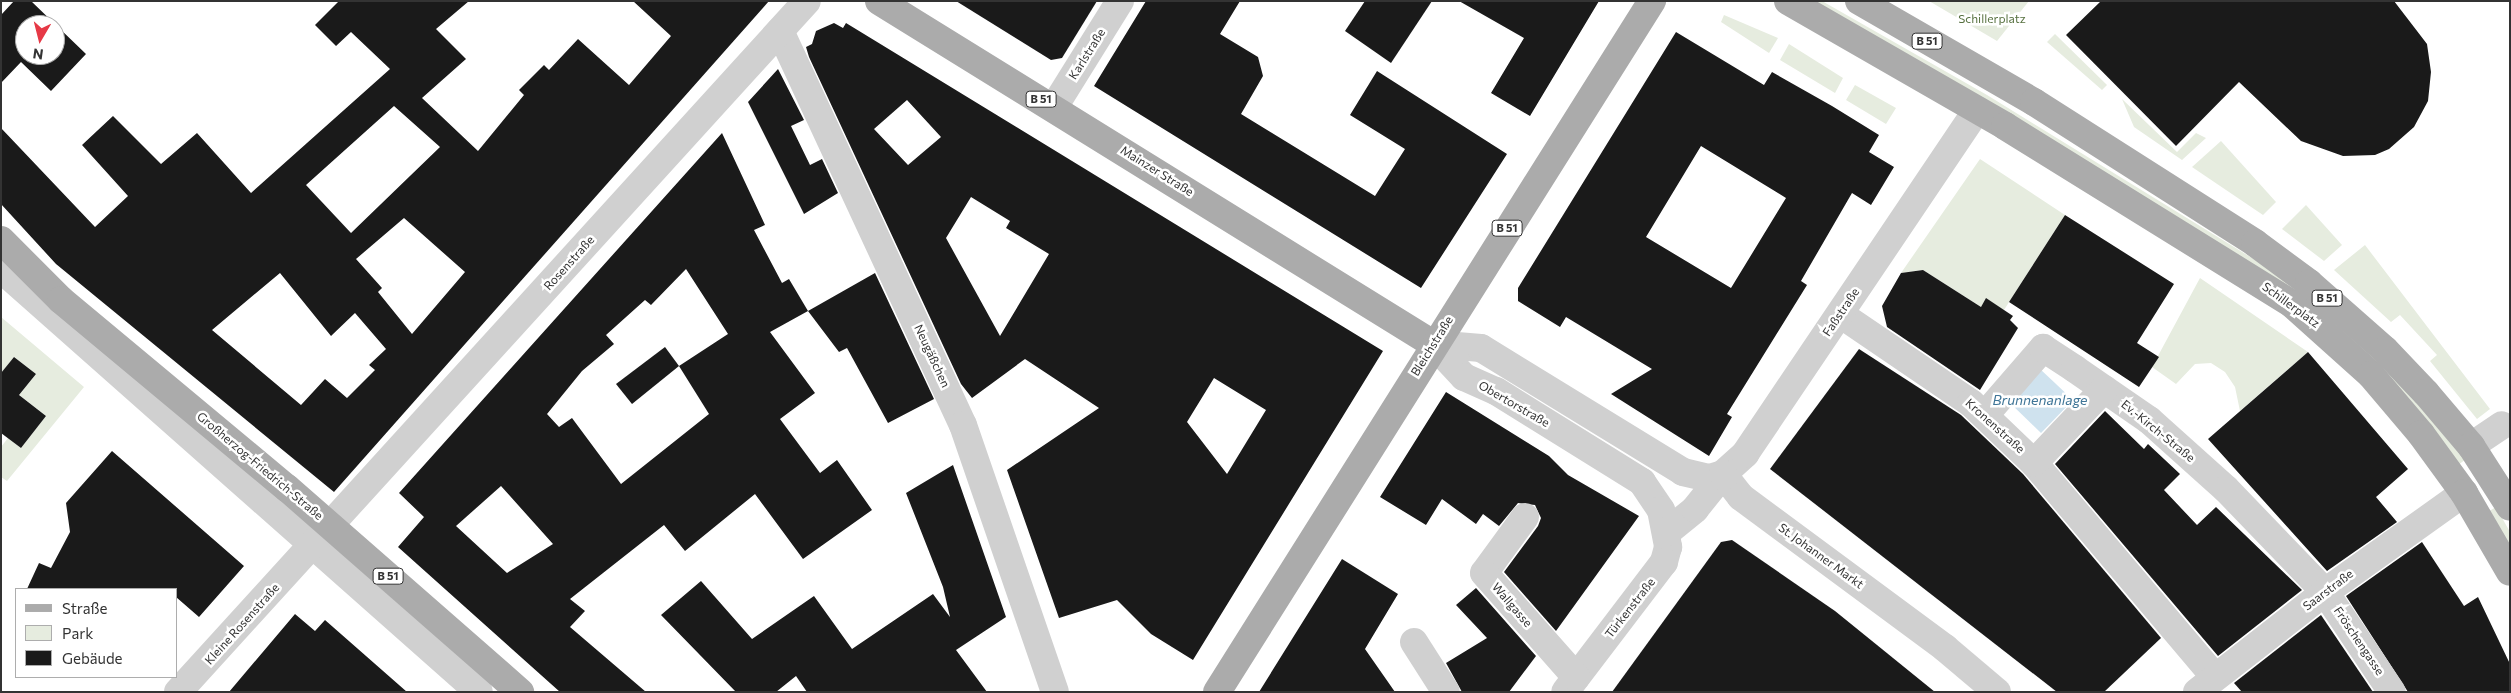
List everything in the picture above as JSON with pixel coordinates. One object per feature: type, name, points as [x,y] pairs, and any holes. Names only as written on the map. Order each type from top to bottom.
[{"type":"main road","name":"Mainzer Straße","points":[[879,1],[1054,107],[1433,344]]},
{"type":"main road","name":"Schillerplatz","points":[[1788,1],[1977,110],[2208,249],[2299,309],[2390,397],[2464,493]]},
{"type":"main road","name":"B 51","points":[[1859,1],[2034,102],[2255,243],[2385,350],[2471,446],[2501,476],[2510,507]]},
{"type":"main road","name":"Bleichstraße","points":[[1217,692],[1433,344],[1651,2]]},
{"type":"main road","name":"Großherzog-Friedrich-Straße","points":[[1,240],[61,300],[332,526],[520,692]]},
{"type":"main road","name":"B 51","points":[[2464,493],[2510,572]]},
{"type":"street","name":"Rosenstraße","points":[[332,526],[807,1]]},
{"type":"street","name":"Karlstraße","points":[[1054,107],[1120,1]]},
{"type":"street","name":"Neugäßchen","points":[[780,31],[963,425],[1055,692]]},
{"type":"street","name":"Faßstraße","points":[[1723,474],[1745,454],[1977,110]]},
{"type":"street","points":[[1,270],[310,548],[460,692]]},
{"type":"street","points":[[1,287],[479,692]]},
{"type":"street","name":"Kronenstraße","points":[[1840,314],[1984,415],[2034,463],[2206,684]]},
{"type":"street","points":[[1433,344],[1481,348],[1682,472],[1710,478],[1723,474]]},
{"type":"street","name":"Obertorstraße","points":[[1433,344],[1464,377],[1489,386],[1642,482],[1661,510],[1667,532]]},
{"type":"street","name":"Ev.-Kirch-Straße","points":[[1984,415],[2043,348],[2104,390],[2210,473],[2324,592]]},
{"type":"street","points":[[2034,463],[2104,390]]},
{"type":"street","points":[[2471,446],[2502,425]]},
{"type":"street","points":[[1667,532],[1695,509],[1723,474]]},
{"type":"street","name":"St. Johanner Markt","points":[[1723,474],[1742,497],[1989,689]]},
{"type":"street","points":[[287,488],[308,524],[310,548]]},
{"type":"street","name":"Saarstraße","points":[[2206,684],[2324,592],[2464,493]]},
{"type":"street","name":"Wallgasse","points":[[1525,517],[1484,573],[1546,644]]},
{"type":"street","name":"Kleine Rosenstraße","points":[[178,692],[332,526]]},
{"type":"street","name":"Türkenstraße","points":[[1546,644],[1570,684],[1655,577],[1668,547],[1667,532]]},
{"type":"street","points":[[310,548],[332,546],[373,562]]},
{"type":"street","name":"Fröschengasse","points":[[2324,592],[2392,692]]},
{"type":"street","points":[[1414,642],[1446,692]]},
{"type":"street","points":[[476,654],[501,692]]},
{"type":"green space","points":[[1805,1],[1822,1],[1987,95],[2304,290],[2378,357],[2465,460],[2455,467],[2371,364]]},
{"type":"green space","name":"Schillerplatz","points":[[1929,1],[2029,1],[1997,41]]},
{"type":"green space","points":[[1724,15],[1778,38],[1769,53],[1721,22]]},
{"type":"green space","points":[[2055,34],[2107,85],[2102,90],[2047,42]]},
{"type":"green space","points":[[1789,44],[1843,78],[1835,93],[1780,60]]},
{"type":"green space","points":[[1855,85],[1896,108],[1886,124],[1846,100]]},
{"type":"green space","points":[[2122,99],[2177,152],[2196,133],[2206,138],[2182,160],[2134,127]]},
{"type":"green space","points":[[2221,141],[2276,202],[2263,215],[2192,167]]},
{"type":"green space","points":[[1980,159],[2065,215],[2004,310],[1986,299],[1981,307],[1923,270],[1901,273]]},
{"type":"green space","points":[[2306,205],[2342,245],[2324,261],[2282,229]]},
{"type":"green space","points":[[2365,245],[2490,409],[2477,419],[2430,361],[2437,355],[2400,315],[2391,322],[2334,270]]},
{"type":"green space","points":[[2200,278],[2308,352],[2240,411],[2235,387],[2225,372],[2211,363],[2195,364],[2176,384],[2152,367]]},
{"type":"green space","points":[[1,317],[84,387],[7,481],[1,477],[1,447],[8,438],[21,448],[46,416],[19,395],[36,374],[14,357],[1,373]]},
{"type":"green space","points":[[2496,507],[2510,532],[2510,553],[2486,513]]},
{"type":"water","name":"Brunnenanlage","points":[[2039,368],[2073,400],[2041,433],[2008,401]]},
{"type":"building","points":[[14,1],[31,1],[46,15],[15,15],[15,65],[18,65],[1,83],[1,15]]},
{"type":"building","points":[[339,1],[469,1],[436,29],[466,59],[422,98],[478,151],[524,95],[519,90],[544,65],[549,70],[578,39],[629,85],[671,36],[633,1],[769,1],[334,492],[56,264],[1,204],[1,128],[95,227],[128,196],[82,145],[113,116],[161,164],[197,133],[251,193],[390,69],[351,32],[336,46],[315,25]],"holes":[[[394,106],[440,147],[351,233],[306,185]],[[404,218],[465,272],[412,334],[378,292],[382,288],[356,259]],[[280,273],[331,336],[355,313],[386,349],[369,365],[375,370],[347,398],[325,379],[301,405],[212,330]]]},
{"type":"building","points":[[956,1],[1097,1],[1062,58],[1051,60]]},
{"type":"building","points":[[1146,1],[1240,1],[1220,34],[1258,57],[1263,76],[1241,114],[1375,196],[1405,149],[1350,115],[1377,71],[1507,154],[1421,288],[1094,86]]},
{"type":"building","points":[[1365,1],[1432,1],[1391,63],[1345,31]]},
{"type":"building","points":[[1459,1],[1599,1],[1530,116],[1491,93],[1524,38]]},
{"type":"building","points":[[2101,1],[2394,1],[2427,44],[2431,72],[2428,101],[2414,127],[2389,149],[2375,155],[2343,156],[2301,141],[2239,82],[2176,146],[2066,35]]},
{"type":"building","points":[[834,23],[843,28],[846,23],[1383,351],[1193,660],[1151,634],[1117,600],[1059,618],[1007,470],[1099,408],[1025,359],[972,398],[961,384],[809,57],[806,47],[812,44],[816,31]],"holes":[[[907,100],[941,137],[908,165],[874,129]],[[971,197],[1010,221],[1006,228],[1049,254],[1000,336],[946,238]],[[1214,378],[1266,410],[1227,474],[1187,422]]]},
{"type":"building","points":[[1676,32],[1764,85],[1772,72],[1879,135],[1869,152],[1894,167],[1871,205],[1852,193],[1801,281],[1807,285],[1727,414],[1732,417],[1709,456],[1611,394],[1652,369],[1566,317],[1560,327],[1518,301],[1518,288]],"holes":[[[1701,146],[1786,198],[1731,288],[1646,237]]]},
{"type":"building","points":[[65,34],[86,54],[51,91],[24,65],[65,65]]},
{"type":"building","points":[[778,69],[804,120],[791,126],[810,165],[822,159],[838,193],[804,214],[748,102]]},
{"type":"building","points":[[722,133],[765,225],[754,230],[782,283],[789,279],[808,311],[770,332],[815,393],[780,419],[820,473],[837,460],[872,510],[803,559],[755,494],[685,551],[664,525],[570,599],[585,611],[570,627],[646,692],[560,692],[398,547],[424,517],[399,493]],"holes":[[[686,269],[728,334],[679,366],[709,414],[621,484],[572,418],[559,427],[547,414],[582,371],[614,344],[606,335],[645,300],[651,305]],[[501,486],[553,544],[507,573],[456,526]]]},
{"type":"building","points":[[2065,215],[2174,284],[2137,343],[2159,357],[2139,387],[2009,302]]},
{"type":"building","points":[[1923,270],[1981,307],[1986,298],[2013,316],[2010,320],[2018,328],[1980,390],[1887,327],[1882,306],[1901,273]]},
{"type":"building","points":[[875,273],[934,399],[888,423],[847,348],[839,352],[808,311]]},
{"type":"building","points":[[665,347],[679,366],[632,404],[616,384]]},
{"type":"building","points":[[1859,349],[1961,415],[2023,474],[2161,638],[2104,692],[2057,692],[1770,469]]},
{"type":"building","points":[[2308,352],[2408,469],[2376,497],[2397,522],[2327,571],[2208,439]]},
{"type":"building","points":[[14,357],[36,374],[19,395],[46,416],[21,448],[1,433],[1,373]]},
{"type":"building","points":[[1446,392],[1549,456],[1568,475],[1639,516],[1556,631],[1504,572],[1538,526],[1541,518],[1535,505],[1518,503],[1499,526],[1483,514],[1476,524],[1442,499],[1426,525],[1380,497]]},
{"type":"building","points":[[2105,411],[2144,449],[2148,444],[2180,474],[2164,490],[2197,525],[2216,507],[2302,590],[2218,656],[2055,464]]},
{"type":"building","points":[[112,451],[244,566],[199,617],[178,599],[178,588],[27,588],[39,563],[51,568],[70,532],[66,503]]},
{"type":"building","points":[[953,465],[1006,617],[956,650],[987,692],[807,692],[796,676],[776,692],[736,692],[661,615],[701,581],[752,639],[814,596],[852,649],[933,594],[950,617],[943,587],[906,493]]},
{"type":"building","points":[[1732,540],[1835,611],[1935,692],[1612,692],[1721,542]]},
{"type":"building","points":[[2422,542],[2464,606],[2478,597],[2510,664],[2510,692],[2408,692],[2346,596]]},
{"type":"building","points":[[1342,559],[1398,594],[1365,649],[1395,692],[1259,692]]},
{"type":"building","points":[[1476,588],[1536,656],[1509,692],[1462,692],[1446,663],[1487,638],[1456,605]]},
{"type":"building","points":[[295,614],[315,631],[325,620],[407,692],[229,692]]},
{"type":"building","points":[[2321,615],[2373,692],[2242,692],[2234,683]]}]
